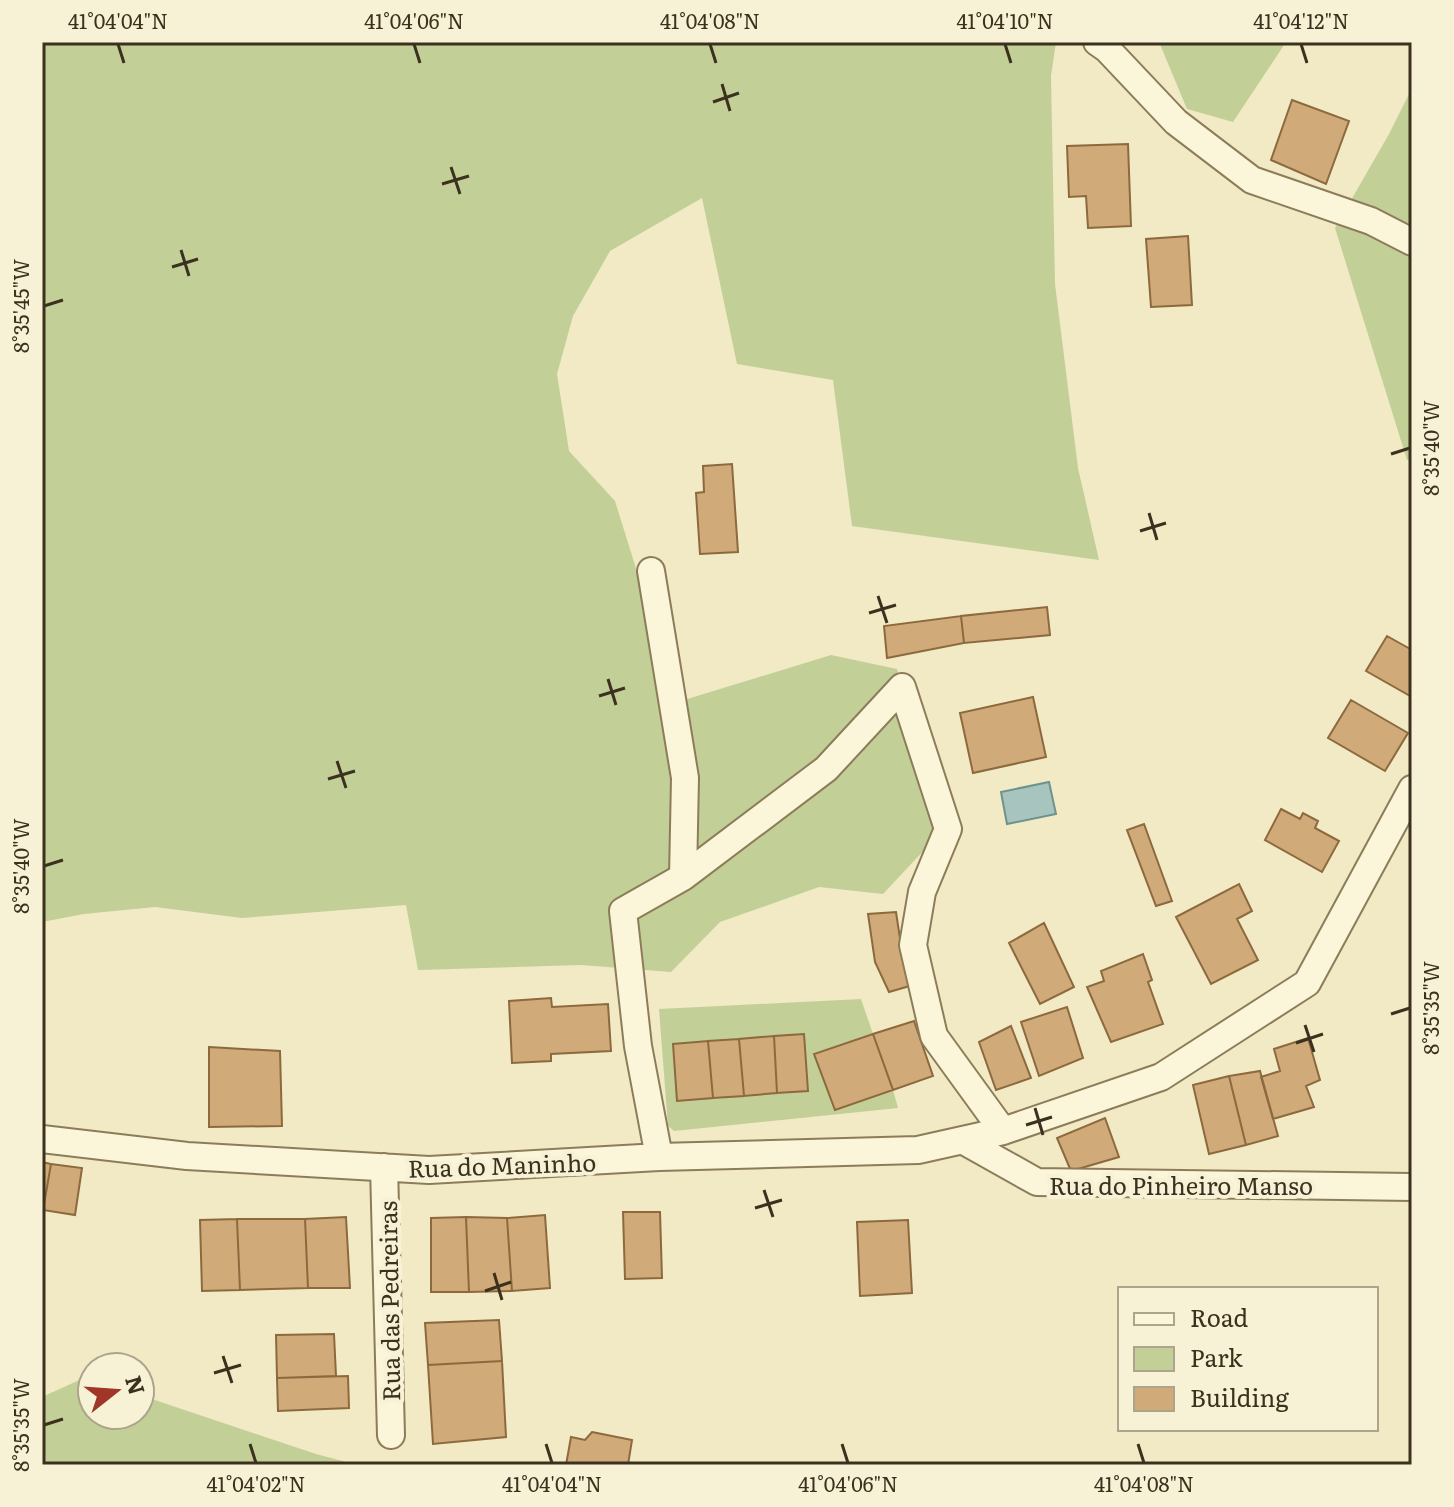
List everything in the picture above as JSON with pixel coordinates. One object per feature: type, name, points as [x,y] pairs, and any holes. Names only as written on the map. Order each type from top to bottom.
[{"type":"street","points":[[1097,42],[1176,122],[1252,180],[1371,221],[1412,242]]},
{"type":"street","points":[[651,571],[685,778],[683,877]]},
{"type":"street","points":[[659,1157],[638,1046],[623,911],[683,877],[826,769],[902,687],[948,829],[922,892],[913,945],[934,1036],[1003,1131]]},
{"type":"street","name":"Rua do Maninho","points":[[42,1139],[187,1156],[429,1170],[659,1157],[918,1150],[1003,1131],[1161,1077],[1307,983],[1412,789]]},
{"type":"street","name":"Rua do Pinheiro Manso","points":[[962,1140],[1037,1182],[1412,1187]]},
{"type":"street","name":"Rua das Pedreiras","points":[[384,1167],[391,1435]]},
{"type":"green space","points":[[42,42],[1056,42],[1051,76],[1055,284],[1078,468],[1099,560],[852,526],[833,380],[737,364],[702,198],[610,251],[573,316],[557,374],[569,451],[615,501],[639,578],[671,704],[831,655],[897,669],[943,830],[883,894],[819,887],[720,922],[671,972],[581,965],[418,970],[406,905],[242,918],[155,907],[84,914],[42,922]]},
{"type":"green space","points":[[1159,42],[1286,42],[1233,122],[1187,109]]},
{"type":"green space","points":[[1412,88],[1412,459],[1407,460],[1335,228]]},
{"type":"green space","points":[[861,999],[873,1034],[814,1054],[893,1090],[898,1108],[674,1131],[668,1126],[659,1009]],"holes":[[[804,1035],[807,1091],[677,1101],[673,1044]]]},
{"type":"green space","points":[[76,1382],[76,1431],[156,1431],[156,1400],[358,1465],[42,1465],[42,1397]]},
{"type":"water","points":[[1049,782],[1056,814],[1007,824],[1001,792]]},
{"type":"building","points":[[1292,100],[1349,121],[1326,184],[1271,160]]},
{"type":"building","points":[[1128,144],[1131,226],[1088,228],[1086,196],[1069,197],[1067,146]]},
{"type":"building","points":[[1188,236],[1192,305],[1151,307],[1146,239]]},
{"type":"building","points":[[732,464],[738,552],[700,554],[696,493],[704,492],[703,466]]},
{"type":"building","points":[[1047,607],[1050,635],[964,643],[961,616]]},
{"type":"building","points":[[961,616],[964,643],[887,658],[884,626]]},
{"type":"building","points":[[1387,636],[1412,650],[1412,697],[1366,671]]},
{"type":"building","points":[[1033,697],[1046,757],[973,773],[960,713]]},
{"type":"building","points":[[1351,700],[1408,733],[1385,771],[1328,738]]},
{"type":"building","points":[[1281,809],[1300,819],[1303,813],[1318,821],[1315,828],[1339,841],[1322,872],[1265,840]]},
{"type":"building","points":[[1144,824],[1172,901],[1156,906],[1127,830]]},
{"type":"building","points":[[1239,884],[1252,911],[1237,919],[1258,960],[1211,984],[1176,917]]},
{"type":"building","points":[[896,912],[902,952],[913,985],[889,992],[875,962],[868,914]]},
{"type":"building","points":[[1044,923],[1074,987],[1040,1004],[1009,943]]},
{"type":"building","points":[[1143,954],[1152,980],[1148,982],[1163,1024],[1111,1042],[1087,987],[1104,981],[1101,971]]},
{"type":"building","points":[[551,998],[552,1007],[608,1004],[611,1051],[551,1054],[551,1061],[512,1063],[509,1001]]},
{"type":"building","points":[[1067,1007],[1083,1058],[1039,1076],[1021,1022]]},
{"type":"building","points":[[914,1021],[933,1076],[893,1090],[873,1034]]},
{"type":"building","points":[[1011,1026],[1031,1078],[996,1090],[979,1042]]},
{"type":"building","points":[[804,1034],[808,1091],[777,1093],[774,1036]]},
{"type":"building","points":[[873,1034],[893,1090],[835,1110],[814,1054]]},
{"type":"building","points":[[774,1036],[777,1093],[744,1096],[739,1039]]},
{"type":"building","points":[[1308,1038],[1320,1080],[1306,1086],[1314,1107],[1273,1119],[1261,1077],[1280,1071],[1274,1049]]},
{"type":"building","points":[[739,1039],[744,1096],[713,1098],[708,1041]]},
{"type":"building","points":[[708,1041],[713,1098],[677,1101],[673,1044]]},
{"type":"building","points":[[209,1047],[280,1051],[282,1126],[209,1127]]},
{"type":"building","points":[[1260,1071],[1278,1136],[1246,1145],[1229,1076]]},
{"type":"building","points":[[1229,1076],[1246,1145],[1209,1154],[1193,1085]]},
{"type":"building","points":[[1105,1118],[1119,1157],[1071,1171],[1057,1138]]},
{"type":"building","points":[[42,1162],[51,1164],[43,1210],[42,1210]]},
{"type":"building","points":[[51,1164],[82,1168],[75,1215],[43,1210]]},
{"type":"building","points":[[623,1212],[660,1212],[662,1278],[625,1279]]},
{"type":"building","points":[[545,1215],[550,1288],[512,1291],[507,1218]]},
{"type":"building","points":[[346,1217],[350,1288],[308,1288],[305,1219]]},
{"type":"building","points":[[466,1217],[507,1218],[512,1291],[469,1292]]},
{"type":"building","points":[[466,1217],[469,1292],[431,1292],[431,1218]]},
{"type":"building","points":[[237,1219],[305,1219],[308,1288],[240,1290]]},
{"type":"building","points":[[237,1219],[240,1290],[202,1291],[200,1220]]},
{"type":"building","points":[[908,1220],[912,1293],[860,1296],[857,1222]]},
{"type":"building","points":[[499,1320],[502,1361],[428,1365],[425,1323]]},
{"type":"building","points":[[334,1334],[336,1376],[277,1378],[276,1335]]},
{"type":"building","points":[[502,1361],[506,1437],[433,1444],[428,1365]]},
{"type":"building","points":[[348,1376],[349,1408],[278,1411],[277,1378]]},
{"type":"building","points":[[592,1432],[632,1440],[628,1465],[566,1465],[571,1437],[585,1440]]}]
